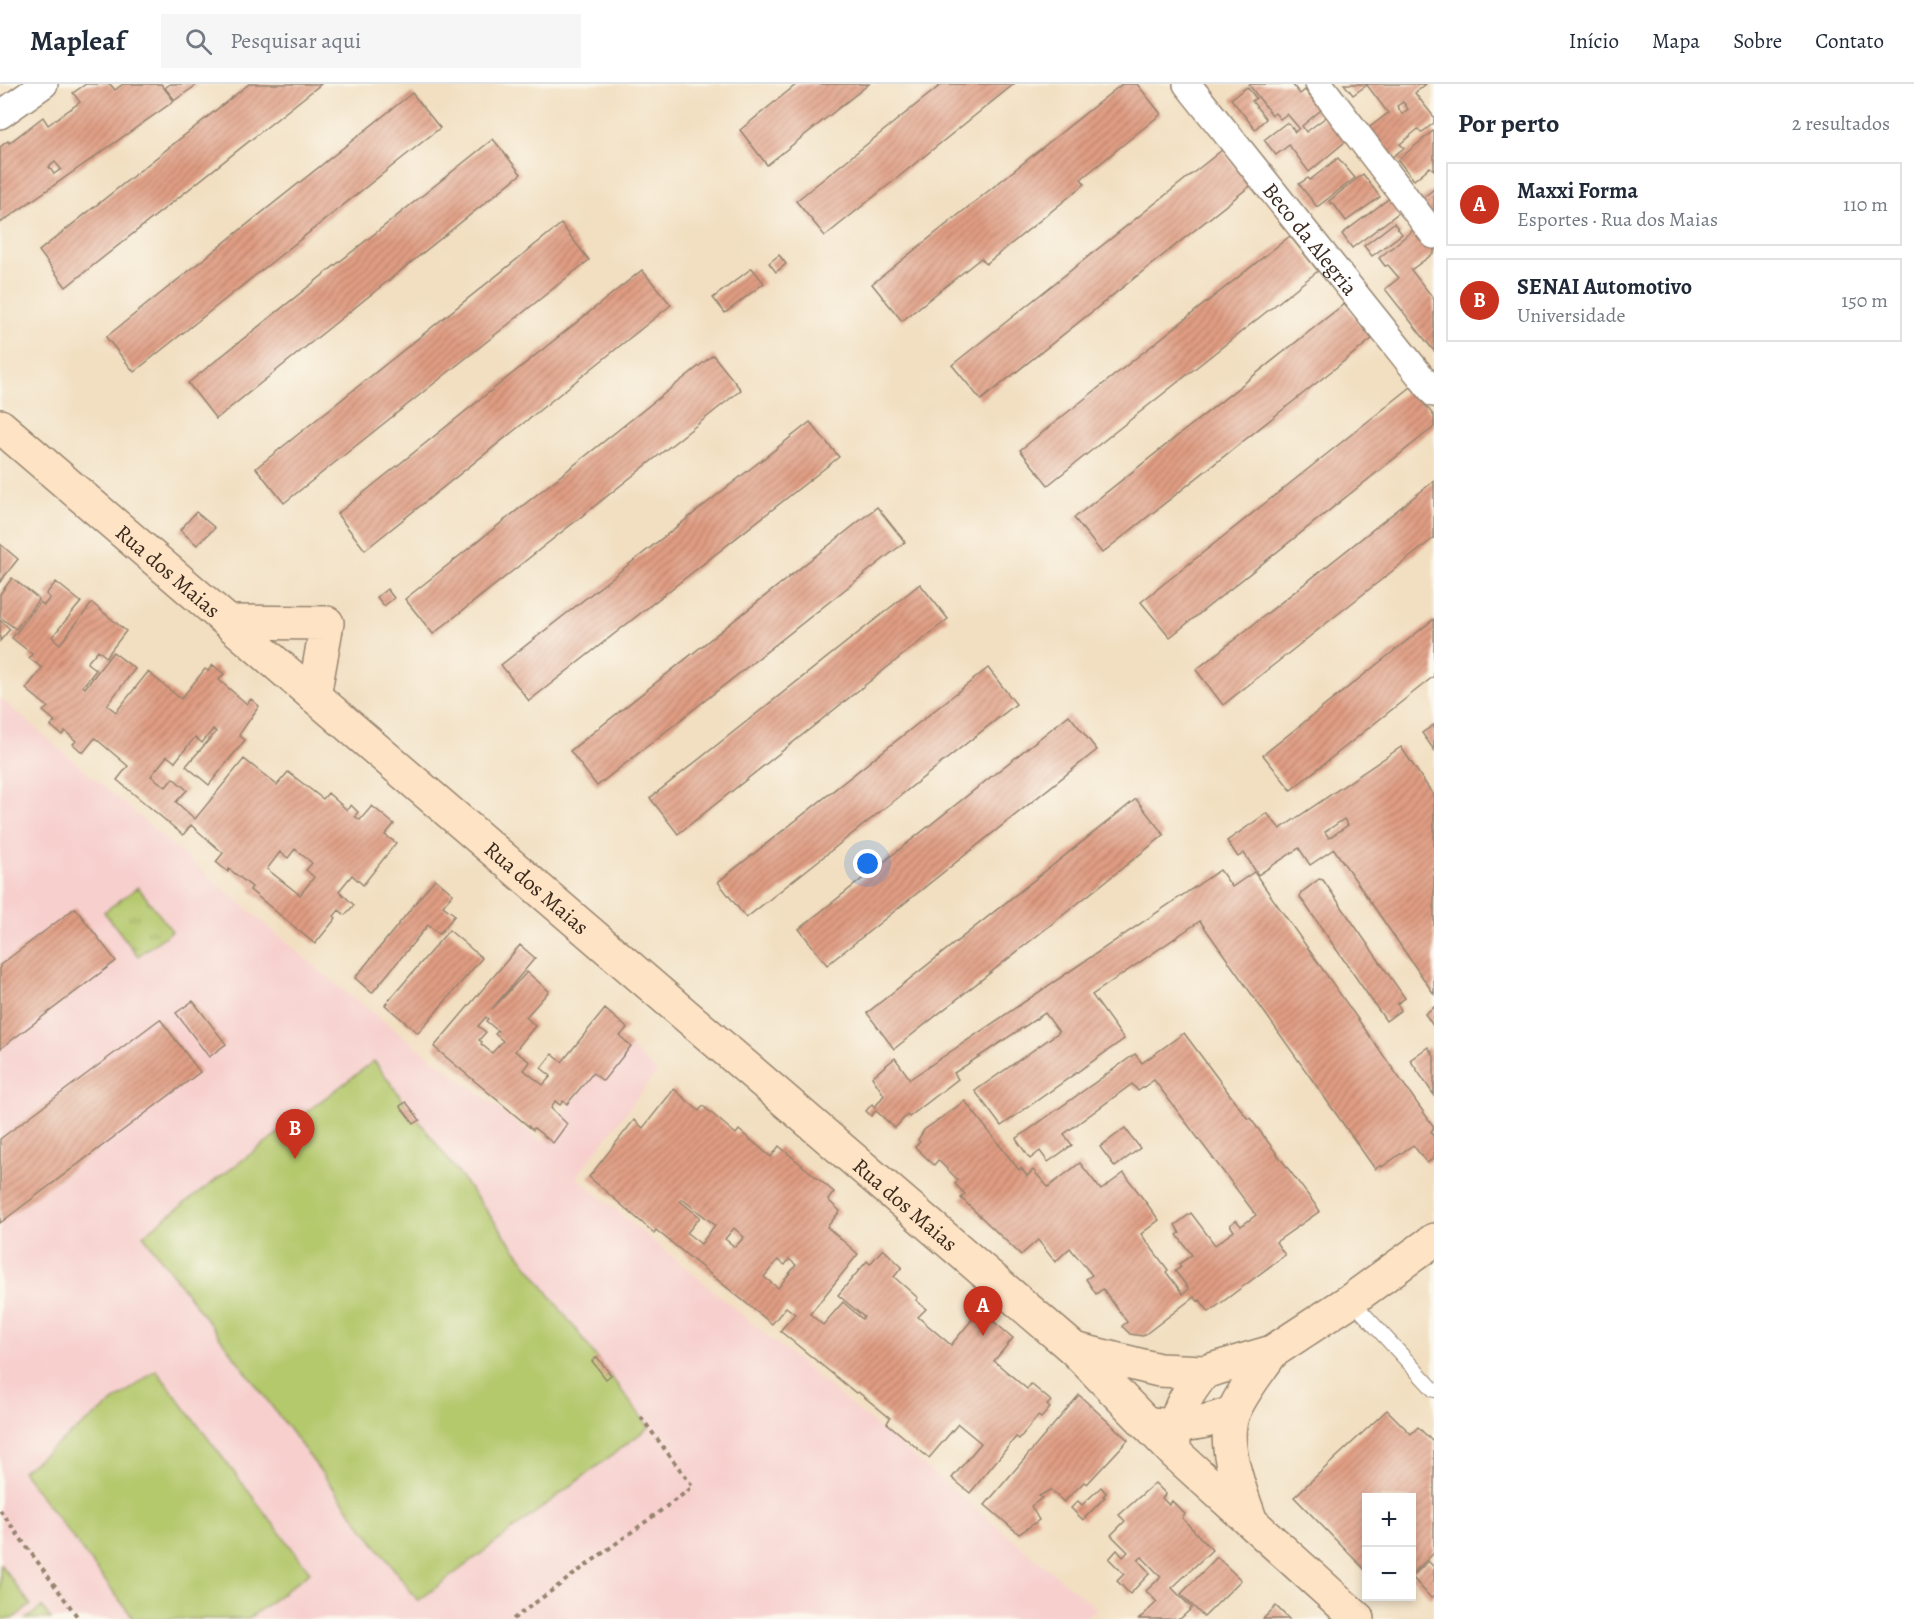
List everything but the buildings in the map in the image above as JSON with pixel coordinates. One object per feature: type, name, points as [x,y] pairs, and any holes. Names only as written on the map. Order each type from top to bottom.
[{"type":"main road","name":"Rua dos Maias","points":[[0,426],[1074,1349],[1165,1434],[1251,1521],[1358,1619]]},
{"type":"main road","points":[[229,622],[327,623],[314,696]]},
{"type":"main road","points":[[1165,1434],[1232,1413],[1272,1352],[1351,1300],[1434,1239]]},
{"type":"main road","name":"Rua dos Maias","points":[[1074,1349],[1159,1370],[1204,1372],[1272,1352]]},
{"type":"main road","points":[[1165,1434],[1188,1391],[1204,1372]]},
{"type":"main road","name":"Rua dos Maias","points":[[1232,1413],[1229,1444],[1237,1482],[1251,1521]]},
{"type":"street","points":[[0,115],[44,84]]},
{"type":"street","name":"Beco da Alegria","points":[[1187,84],[1434,393]]},
{"type":"street","points":[[1319,84],[1434,235]]},
{"type":"lane","points":[[1351,1300],[1434,1390]]},
{"type":"path","points":[[513,1619],[693,1487],[640,1416]]},
{"type":"path","points":[[0,1510],[79,1619]]},
{"type":"shaded area","points":[[0,698],[338,986],[542,1142],[620,1038],[657,1072],[576,1177],[1097,1609],[1083,1619],[0,1619]]},
{"type":"green space","points":[[138,887],[172,931],[138,956],[104,912]]},
{"type":"green space","points":[[374,1061],[649,1427],[418,1601],[143,1235]]},
{"type":"green space","points":[[156,1370],[310,1572],[248,1619],[134,1619],[22,1471]]},
{"type":"green space","points":[[0,1564],[31,1605],[12,1619],[0,1619]]},
{"type":"green space","points":[[42,1607],[51,1619],[26,1619]]},
{"type":"place","name":"SENAI Automotivo","points":[[295,1159]]},
{"type":"place","name":"Maxxi Forma","points":[[983,1336]]}]
